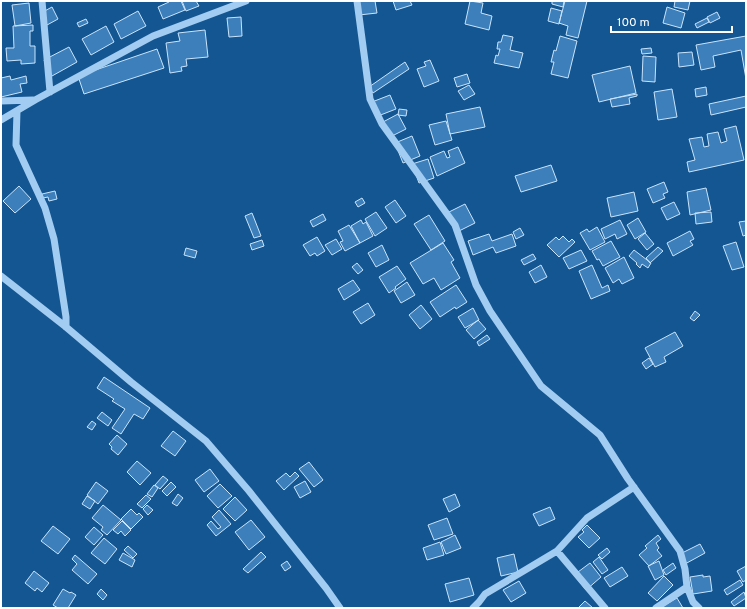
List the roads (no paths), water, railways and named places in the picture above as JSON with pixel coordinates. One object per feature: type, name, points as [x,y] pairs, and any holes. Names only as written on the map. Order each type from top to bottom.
[{"type":"street","points":[[42,1],[50,92]]},
{"type":"street","points":[[1,120],[153,36],[245,1]]},
{"type":"street","points":[[357,1],[370,99],[382,124],[455,225],[476,285],[541,386],[600,436],[680,552],[686,569],[687,587],[693,602],[699,608]]},
{"type":"street","points":[[1,100],[35,100]]},
{"type":"street","points":[[17,111],[16,145],[45,208],[52,234],[66,316],[66,328]]},
{"type":"street","points":[[1,276],[206,441],[249,491],[326,588],[340,608]]},
{"type":"street","points":[[473,608],[480,602],[485,594],[556,551],[587,518],[634,487]]},
{"type":"street","points":[[556,551],[605,608]]},
{"type":"street","points":[[656,608],[687,587]]}]
